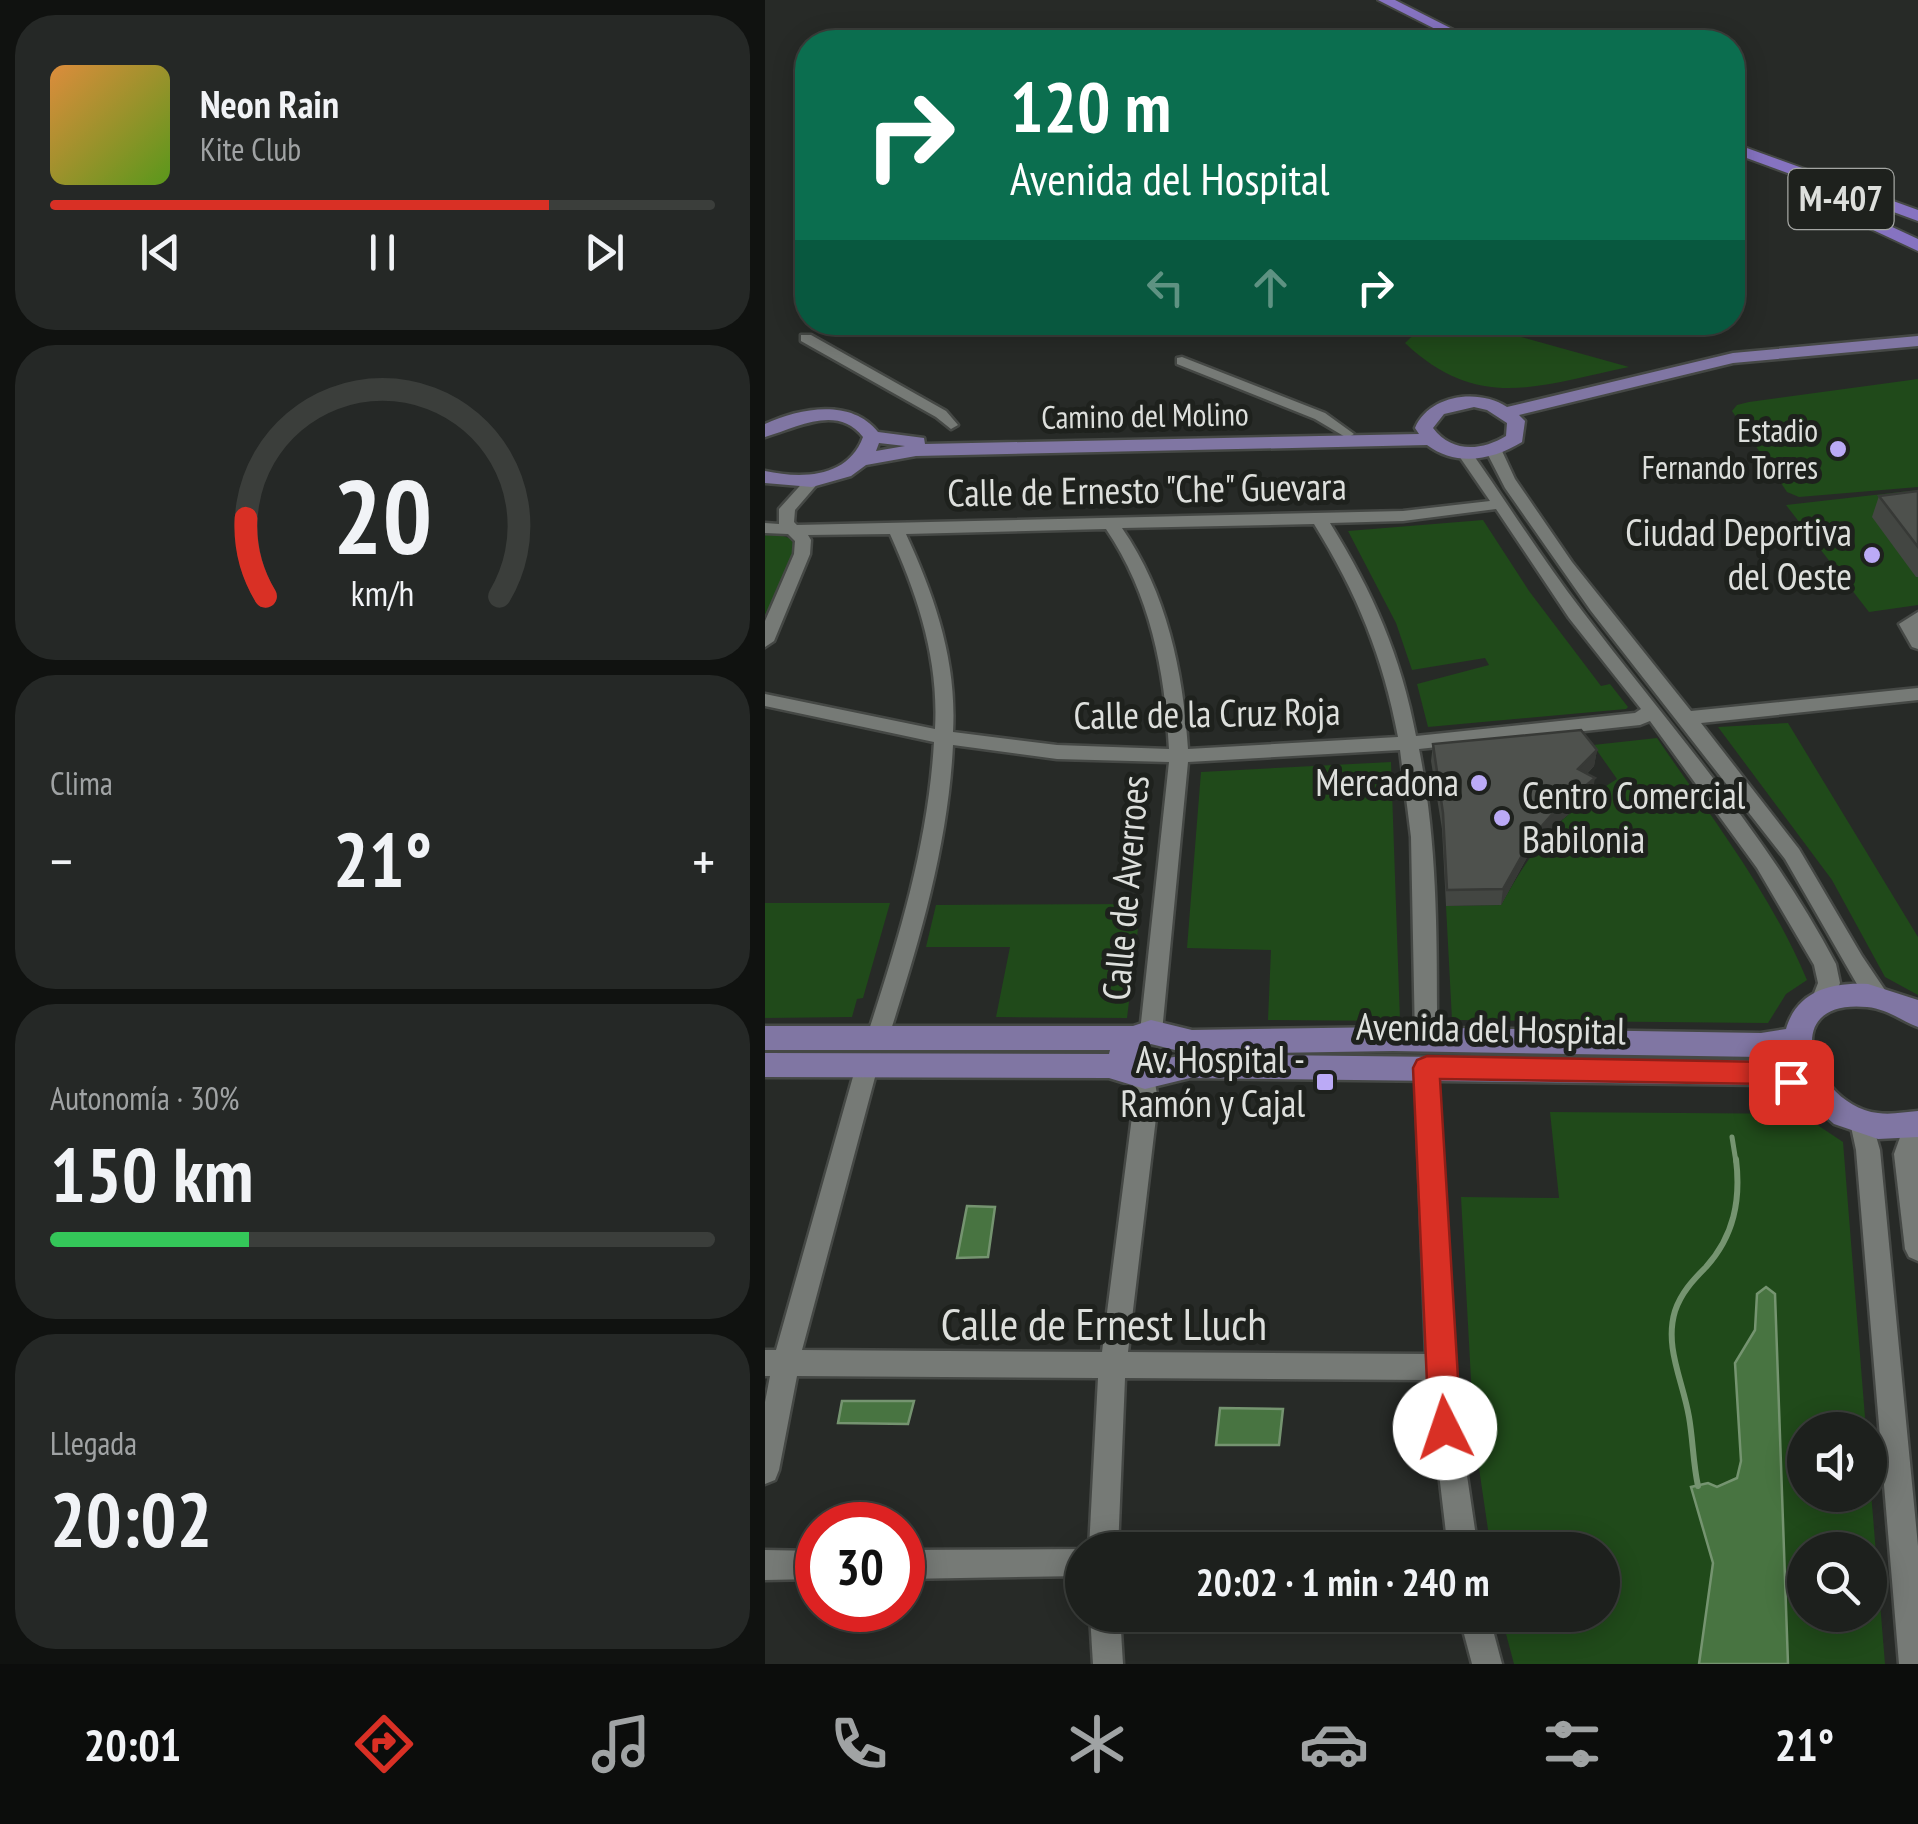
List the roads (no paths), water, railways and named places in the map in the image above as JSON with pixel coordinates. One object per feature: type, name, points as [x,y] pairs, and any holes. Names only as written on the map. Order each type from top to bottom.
[{"type":"highway","points":[[1365,0],[1425,30]]},
{"type":"highway","points":[[1385,0],[1446,30]]},
{"type":"highway","name":"M-407","points":[[1745,155],[1771,169],[1918,227]]},
{"type":"highway","name":"M-407","points":[[1745,164],[1918,216]]},
{"type":"highway","points":[[1771,169],[1918,204]]},
{"type":"highway","points":[[1771,169],[1918,246]]},
{"type":"main road","points":[[1512,417],[1515,438],[1494,451],[1465,453],[1427,434],[1427,417],[1438,408],[1455,403],[1492,405],[1512,417],[1739,364],[1918,344]]},
{"type":"main road","points":[[765,431],[803,416],[839,415],[861,422],[872,437],[861,460]]},
{"type":"main road","name":"Camino del Molino","points":[[872,437],[937,442],[1427,434]]},
{"type":"main road","name":"Camino del Molino","points":[[813,481],[848,469],[861,460],[916,450],[1427,434]]},
{"type":"main road","points":[[771,479],[813,481]]},
{"type":"main road","points":[[1813,1090],[1798,1065],[1795,1039],[1803,1017],[1822,1001],[1848,994],[1879,996],[1918,1015]]},
{"type":"main road","points":[[1151,1036],[1176,1054],[1146,1072],[1123,1054],[1151,1036]]},
{"type":"main road","name":"Avenida del Hospital","points":[[765,1065],[872,1052],[1151,1036],[1192,1042],[1769,1073],[1813,1090],[1839,1111],[1861,1122]]},
{"type":"main road","name":"Avenida del Hospital","points":[[765,1038],[872,1052],[1109,1066],[1146,1072],[1190,1066],[1761,1044],[1795,1039]]},
{"type":"main road","points":[[1861,1122],[1879,1126],[1917,1125]]},
{"type":"street","points":[[806,338],[941,414],[951,425]]},
{"type":"street","name":"Camino del Molino","points":[[1182,362],[1320,416],[1347,434]]},
{"type":"street","points":[[1494,451],[1565,563],[1795,858],[1863,978],[1879,996]]},
{"type":"street","points":[[1465,453],[1532,554],[1765,863],[1825,964],[1829,983],[1822,1001]]},
{"type":"street","points":[[765,525],[781,494],[771,479]]},
{"type":"street","points":[[765,641],[802,554],[803,540],[786,523],[787,509],[813,481]]},
{"type":"street","name":"Calle de Ernesto \"Che\" Guevara","points":[[765,525],[793,531],[1111,526],[1403,516],[1501,504]]},
{"type":"street","points":[[1319,519],[1345,560],[1371,614],[1388,657],[1409,741],[1426,942],[1426,1054],[1441,1368],[1451,1482],[1460,1532]]},
{"type":"street","name":"Calle de Averroes","points":[[1111,526],[1135,564],[1168,661],[1179,756],[1151,1036]]},
{"type":"street","points":[[765,1470],[775,1364],[934,841],[946,739],[940,641],[924,589],[896,529]]},
{"type":"street","points":[[1915,618],[1908,624],[1918,643]]},
{"type":"street","points":[[1689,718],[1918,694]]},
{"type":"street","name":"Calle de la Cruz Roja","points":[[765,700],[946,739],[1056,752],[1179,756],[1291,753],[1640,719],[1651,711]]},
{"type":"street","points":[[1104,1532],[1109,1402],[1146,1101],[1146,1072]]},
{"type":"street","points":[[1861,1122],[1868,1150],[1914,1664]]},
{"type":"street","points":[[1917,1125],[1907,1154],[1918,1249]]},
{"type":"street","name":"Calle de Ernest Lluch","points":[[775,1364],[1441,1368]]},
{"type":"street","points":[[925,1564],[1065,1561]]},
{"type":"street","points":[[765,1566],[795,1565]]},
{"type":"street","points":[[1106,1632],[1108,1664]]},
{"type":"street","points":[[1479,1632],[1487,1664]]},
{"type":"waterway","points":[[1732,1137],[1736,1162]]},
{"type":"waterway","points":[[1698,1486],[1689,1417],[1673,1351],[1672,1324],[1684,1293],[1716,1255],[1729,1230],[1736,1203],[1736,1159]]},
{"type":"place","name":"Estadio Fernando Torres","points":[[1838,449]]},
{"type":"place","name":"Ciudad Deportiva del Oeste","points":[[1872,555]]},
{"type":"place","name":"Mercadona","points":[[1479,783]]},
{"type":"place","name":"Centro Comercial Babilonia","points":[[1502,818]]},
{"type":"place","name":"Av. Hospital - Ramón y Cajal","points":[[1325,1082]]}]
